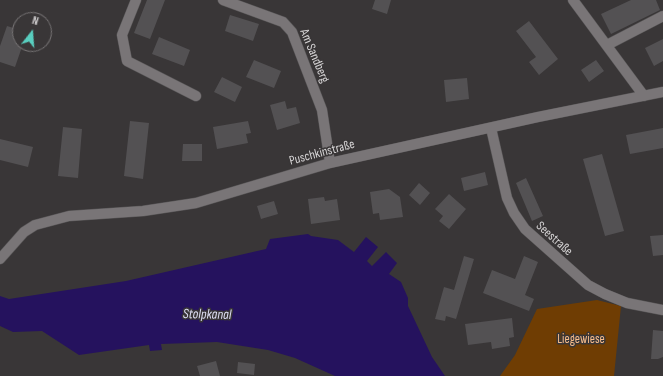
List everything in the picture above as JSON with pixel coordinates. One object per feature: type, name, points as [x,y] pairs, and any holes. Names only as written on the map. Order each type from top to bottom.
[{"type":"street","points":[[136,0],[122,34],[127,61],[196,96]]},
{"type":"street","name":"Am Sandberg","points":[[223,0],[283,22],[292,32],[322,110],[330,163]]},
{"type":"street","points":[[573,0],[644,96]]},
{"type":"street","points":[[607,45],[663,16]]},
{"type":"street","name":"Puschkinstraße","points":[[0,259],[24,232],[35,225],[69,216],[143,211],[196,203],[330,163],[538,117],[663,92]]},
{"type":"street","name":"Seestraße","points":[[491,128],[507,198],[514,213],[525,229],[588,285],[627,303],[663,310]]},
{"type":"green space","name":"Liegewiese","points":[[597,300],[621,306],[614,376],[500,376],[515,355],[537,309]]},
{"type":"water","name":"Stolpkanal","points":[[308,234],[311,236],[338,240],[354,252],[366,237],[378,247],[367,261],[372,266],[386,252],[397,263],[389,274],[401,282],[408,298],[408,306],[432,357],[445,376],[335,376],[295,358],[268,350],[217,342],[161,344],[162,350],[150,351],[149,345],[79,355],[42,331],[13,332],[0,326],[0,296],[9,299],[126,281],[266,249],[270,239]]},
{"type":"building","points":[[147,0],[165,0],[150,39],[134,33]]},
{"type":"building","points":[[375,0],[391,0],[387,14],[372,9]]},
{"type":"building","points":[[631,0],[656,0],[660,10],[611,34],[601,14]]},
{"type":"building","points":[[230,15],[259,24],[253,41],[225,31]]},
{"type":"building","points":[[529,21],[558,59],[539,75],[529,62],[536,57],[516,31]]},
{"type":"building","points":[[7,26],[12,28],[12,52],[20,52],[15,67],[0,62],[0,46]]},
{"type":"building","points":[[159,37],[190,50],[184,66],[152,54]]},
{"type":"building","points":[[663,39],[663,61],[654,66],[645,48]]},
{"type":"building","points":[[254,60],[281,71],[274,88],[246,77]]},
{"type":"building","points":[[596,60],[604,71],[589,82],[581,70]]},
{"type":"building","points":[[222,77],[242,87],[235,102],[214,92]]},
{"type":"building","points":[[467,78],[469,99],[446,102],[444,80]]},
{"type":"building","points":[[285,101],[287,109],[296,107],[300,123],[277,130],[270,105]]},
{"type":"building","points":[[130,121],[149,123],[143,179],[124,176]]},
{"type":"building","points":[[248,121],[251,133],[246,134],[248,143],[217,149],[213,127]]},
{"type":"building","points":[[63,127],[82,129],[78,178],[58,176]]},
{"type":"building","points":[[663,128],[663,148],[630,154],[626,135]]},
{"type":"building","points":[[0,139],[33,147],[28,167],[0,160]]},
{"type":"building","points":[[183,144],[202,144],[202,161],[182,161]]},
{"type":"building","points":[[602,154],[624,231],[605,236],[583,159]]},
{"type":"building","points":[[485,172],[488,185],[464,191],[461,178]]},
{"type":"building","points":[[526,178],[543,216],[532,221],[516,183]]},
{"type":"building","points":[[419,183],[430,193],[420,205],[409,195]]},
{"type":"building","points":[[389,189],[400,197],[403,217],[380,220],[379,213],[373,214],[370,192]]},
{"type":"building","points":[[449,194],[466,209],[449,229],[439,221],[443,216],[435,209]]},
{"type":"building","points":[[324,197],[325,201],[337,199],[340,220],[311,224],[308,199]]},
{"type":"building","points":[[274,201],[278,214],[261,219],[257,206]]},
{"type":"building","points":[[663,235],[663,255],[653,256],[650,236]]},
{"type":"building","points":[[464,256],[474,259],[456,319],[446,316],[445,321],[435,319],[444,287],[454,290]]},
{"type":"building","points":[[524,256],[538,262],[525,295],[534,299],[529,311],[483,293],[492,270],[515,279]]},
{"type":"building","points":[[512,318],[514,337],[509,338],[510,346],[492,349],[491,342],[468,345],[465,324]]},
{"type":"building","points":[[653,330],[663,331],[663,357],[658,359],[651,359]]},
{"type":"building","points":[[216,361],[220,376],[200,376],[197,366]]},
{"type":"building","points":[[238,362],[255,364],[254,375],[237,373]]}]
